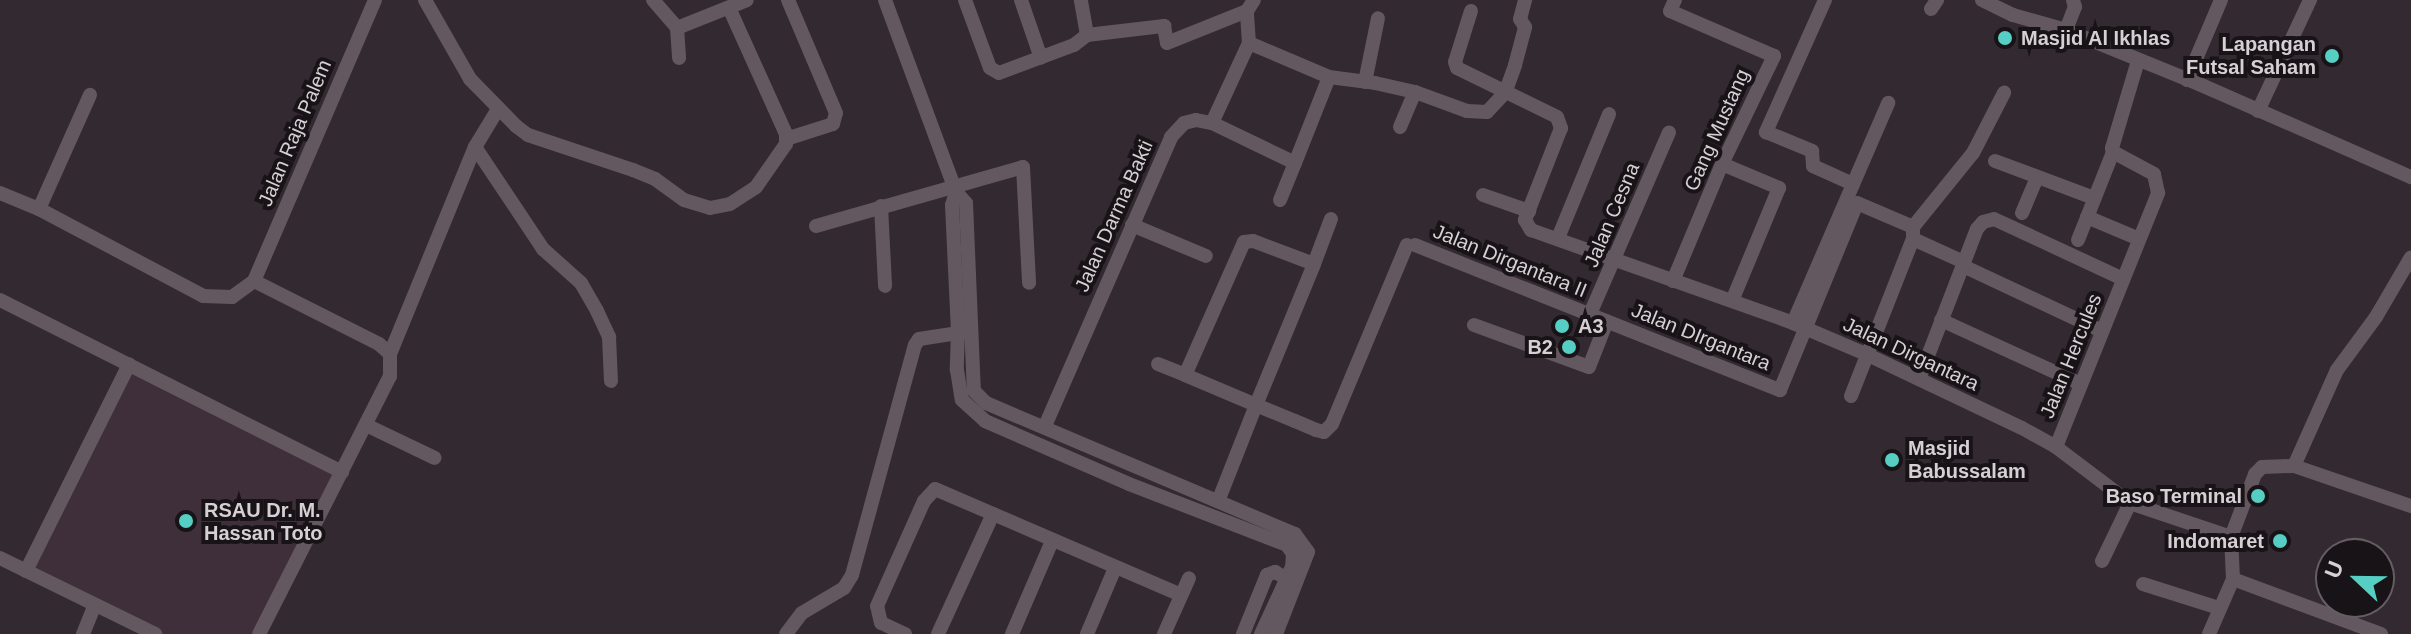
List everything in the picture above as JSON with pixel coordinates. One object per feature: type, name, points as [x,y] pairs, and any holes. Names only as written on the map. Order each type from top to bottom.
[{"type":"street","name":"Jalan Raja Palem","points":[[254,281],[375,0]]},
{"type":"street","points":[[425,0],[470,79],[528,135],[633,170],[655,179],[684,200],[710,208],[730,204],[756,187],[783,153],[786,139],[729,8]]},
{"type":"street","points":[[653,0],[677,28],[679,58]]},
{"type":"street","points":[[677,28],[747,0]]},
{"type":"street","points":[[786,139],[833,124],[836,113],[788,0]]},
{"type":"street","points":[[885,0],[955,188],[952,205],[974,391],[979,398],[1295,534],[1308,547],[1276,634]]},
{"type":"street","points":[[965,0],[992,71],[1004,73],[1074,45],[1087,35],[1164,26],[1167,43],[1251,6],[1249,43],[1212,123],[1295,163]]},
{"type":"street","points":[[1021,0],[1041,58]]},
{"type":"street","points":[[1081,0],[1087,35]]},
{"type":"street","points":[[1249,43],[1329,77],[1415,92],[1477,112],[1494,107],[1505,93],[1525,27],[1520,19],[1525,0]]},
{"type":"street","points":[[1825,0],[1766,132],[1812,151],[1813,166],[1853,184]]},
{"type":"street","points":[[1982,0],[2013,15],[2066,30],[2411,177]]},
{"type":"street","points":[[2066,30],[2075,7],[2073,0]]},
{"type":"street","points":[[2187,80],[2221,0]]},
{"type":"street","points":[[2258,111],[2310,0]]},
{"type":"street","name":"Gang Mustang","points":[[1672,6],[1774,56],[1722,164],[1673,281]]},
{"type":"street","points":[[1471,11],[1455,62],[1457,68],[1557,117],[1561,128],[1526,226],[1558,238],[1609,114]]},
{"type":"street","points":[[1365,82],[1378,18]]},
{"type":"street","points":[[2078,240],[2113,152],[2138,61]]},
{"type":"street","points":[[1280,200],[1329,77]]},
{"type":"street","points":[[1400,127],[1415,92]]},
{"type":"street","points":[[1851,396],[1913,233],[1973,153],[2004,93]]},
{"type":"street","points":[[39,209],[90,95]]},
{"type":"street","points":[[1799,325],[1888,103]]},
{"type":"street","points":[[259,634],[390,376],[390,354],[475,147],[487,122],[498,109]]},
{"type":"street","name":"Jalan Darma Bakti","points":[[1045,426],[1171,137],[1184,123],[1196,120],[1212,123]]},
{"type":"street","name":"Jalan Cesna","points":[[1590,314],[1669,132]]},
{"type":"street","points":[[475,147],[543,249],[581,283],[609,337],[611,381]]},
{"type":"street","name":"Jalan Hercules","points":[[2056,447],[2158,193],[2158,180],[2148,169],[2113,152]]},
{"type":"street","points":[[1995,161],[2094,198]]},
{"type":"street","points":[[1722,164],[1779,188],[1732,301]]},
{"type":"street","points":[[816,226],[1023,167],[1029,283]]},
{"type":"street","points":[[2022,213],[2037,177]]},
{"type":"street","points":[[0,193],[39,209],[209,298],[232,297],[254,281],[379,344],[390,354]]},
{"type":"street","points":[[1483,195],[1529,211]]},
{"type":"street","points":[[1850,204],[1913,233],[1964,264],[2102,331]]},
{"type":"street","points":[[881,206],[885,286]]},
{"type":"street","points":[[2087,217],[2139,239]]},
{"type":"street","points":[[1219,499],[1331,219]]},
{"type":"street","points":[[1919,379],[1980,224],[1994,219],[2123,279]]},
{"type":"street","points":[[1132,225],[1206,256]]},
{"type":"street","name":"Jalan Dirgantara","points":[[1558,238],[1799,325],[1868,355],[2056,447],[2130,503],[2231,537]]},
{"type":"street","points":[[1185,375],[1244,242],[1253,241],[1314,264]]},
{"type":"street","name":"Jalan Dirgantara II","points":[[1256,405],[1316,430],[1324,432],[1328,429],[1411,245],[1590,314]]},
{"type":"street","points":[[2294,466],[2337,370],[2376,317],[2411,257]]},
{"type":"street","points":[[0,300],[342,472]]},
{"type":"street","name":"Jalan DIrgantara","points":[[1590,314],[1780,390],[1799,325]]},
{"type":"street","points":[[1941,320],[2081,384]]},
{"type":"street","points":[[1474,325],[1589,367],[1607,321]]},
{"type":"street","points":[[966,332],[959,388],[962,400],[972,412],[1129,484],[1287,545],[1294,559],[1261,634]]},
{"type":"street","points":[[786,634],[802,613],[844,588],[852,575],[915,345],[919,339],[966,332]]},
{"type":"street","points":[[26,571],[129,364]]},
{"type":"street","points":[[1158,364],[1256,405]]},
{"type":"street","points":[[366,425],[435,458]]},
{"type":"street","points":[[1129,484],[1137,465]]},
{"type":"street","points":[[2209,634],[2233,579],[2231,537],[2255,474],[2262,467],[2294,466],[2411,506]]},
{"type":"street","points":[[905,634],[881,623],[877,606],[930,491],[938,489],[1181,595]]},
{"type":"street","points":[[2102,561],[2130,503]]},
{"type":"street","points":[[938,634],[993,514]]},
{"type":"street","points":[[1012,634],[1052,541]]},
{"type":"street","points":[[0,558],[155,634]]},
{"type":"street","points":[[1087,634],[1115,568]]},
{"type":"street","points":[[1243,634],[1267,575],[1275,572],[1286,578]]},
{"type":"street","points":[[1164,634],[1189,578]]},
{"type":"street","points":[[2233,579],[2381,634]]},
{"type":"street","points":[[2143,584],[2219,608]]},
{"type":"street","points":[[83,634],[95,605]]},
{"type":"shaded area","name":"RSAU Dr. M. Hassan Toto","points":[[129,373],[341,472],[257,634],[161,634],[33,569]]},
{"type":"place","name":"Masjid Al Ikhlas","points":[[2005,38]]},
{"type":"place","name":"Lapangan Futsal Saham","points":[[2332,56]]},
{"type":"place","name":"A3","points":[[1562,326]]},
{"type":"place","name":"B2","points":[[1569,347]]},
{"type":"place","name":"Masjid Babussalam","points":[[1892,460]]},
{"type":"place","name":"Baso Terminal","points":[[2258,496]]},
{"type":"place","name":"RSAU Dr. M. Hassan Toto","points":[[186,521]]},
{"type":"place","name":"Indomaret","points":[[2280,541]]}]
